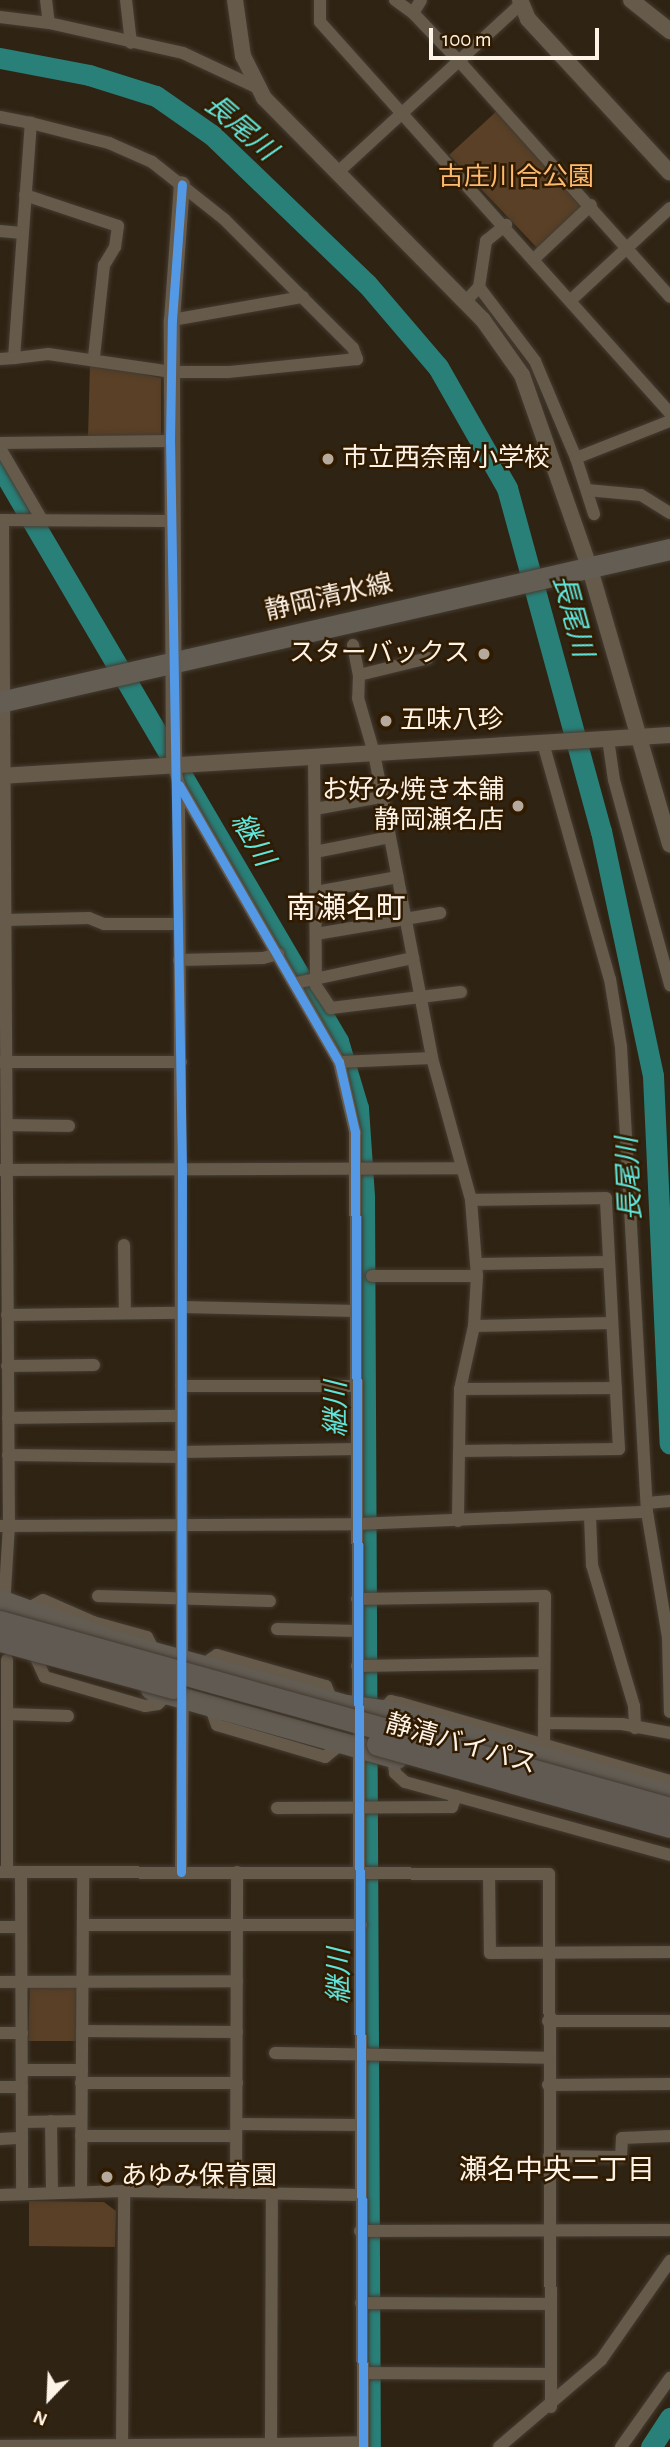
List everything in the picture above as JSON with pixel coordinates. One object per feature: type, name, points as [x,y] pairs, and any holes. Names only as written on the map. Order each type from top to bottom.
[{"type":"highway","points":[[2,1610],[27,1609],[148,1658],[192,1663],[332,1701],[383,1710],[534,1749],[670,1795]]},
{"type":"highway","name":"静清バイパス","points":[[2,1610],[148,1658],[670,1809]]},
{"type":"highway","name":"静清バイパス","points":[[2,1648],[37,1653],[670,1826]]},
{"type":"highway","points":[[37,1653],[175,1697],[670,1838]]},
{"type":"main road","name":"静岡清水線","points":[[2,702],[670,549]]},
{"type":"street","points":[[46,0],[49,23]]},
{"type":"street","points":[[126,0],[131,43]]},
{"type":"street","points":[[235,0],[243,56],[258,88],[337,173],[465,302],[522,375],[590,569],[670,845]]},
{"type":"street","points":[[320,0],[320,22],[506,225],[670,414]]},
{"type":"street","points":[[394,0],[413,13],[460,62],[628,246],[670,297]]},
{"type":"street","points":[[413,13],[421,0]]},
{"type":"street","points":[[632,0],[670,31]]},
{"type":"street","points":[[337,173],[460,62],[520,3],[670,173]]},
{"type":"street","points":[[0,17],[49,23],[183,53],[258,88]]},
{"type":"street","points":[[0,117],[109,143],[152,162],[182,184],[303,297],[362,359],[228,372],[172,372],[94,357],[48,354],[0,359]]},
{"type":"street","points":[[14,358],[31,123]]},
{"type":"street","points":[[181,1872],[175,1697],[192,1663],[180,1601],[182,1169],[179,785],[174,765],[170,663],[170,441],[172,320],[182,184]]},
{"type":"street","points":[[25,195],[118,226],[115,247],[104,265],[94,357]]},
{"type":"street","points":[[535,258],[591,205]]},
{"type":"street","points":[[571,300],[670,208]]},
{"type":"street","points":[[465,302],[479,287],[486,241],[506,225]]},
{"type":"street","points":[[0,231],[22,233]]},
{"type":"street","points":[[479,287],[535,361],[576,458],[594,514]]},
{"type":"street","points":[[172,320],[303,297]]},
{"type":"street","points":[[576,458],[670,421]]},
{"type":"street","points":[[0,443],[170,441]]},
{"type":"street","points":[[0,449],[42,520]]},
{"type":"street","points":[[587,490],[641,495],[670,513]]},
{"type":"street","points":[[2,1610],[8,1418],[4,1383],[7,1366],[7,1315],[4,1282],[6,1125],[3,1062],[5,920],[2,520],[170,521]]},
{"type":"street","points":[[353,645],[359,675],[358,698],[374,753],[432,1058],[460,1168],[471,1200],[477,1270],[474,1326],[460,1389],[458,1521]]},
{"type":"street","points":[[359,675],[428,659]]},
{"type":"street","points":[[2,776],[670,734]]},
{"type":"street","points":[[605,739],[670,985]]},
{"type":"street","points":[[546,743],[610,979],[621,1046],[648,1506],[668,1638],[670,1712]]},
{"type":"street","points":[[314,757],[316,986],[331,1009],[461,992]]},
{"type":"street","points":[[0,2446],[363,2445],[360,2231],[361,1925],[358,1808],[350,1746],[358,1707],[356,1169],[352,1108],[339,1062],[296,983],[179,785]]},
{"type":"street","points":[[315,809],[382,797]]},
{"type":"street","points":[[315,852],[390,837]]},
{"type":"street","points":[[316,892],[398,877]]},
{"type":"street","points":[[316,934],[440,913]]},
{"type":"street","points":[[5,920],[89,918],[104,924],[180,924]]},
{"type":"street","points":[[180,960],[264,958],[278,954]]},
{"type":"street","points":[[296,983],[413,958]]},
{"type":"street","points":[[339,1062],[432,1058]]},
{"type":"street","points":[[3,1062],[181,1062]]},
{"type":"street","points":[[6,1125],[69,1126]]},
{"type":"street","points":[[4,1170],[460,1168]]},
{"type":"street","points":[[460,1451],[619,1449],[606,1199],[471,1200]]},
{"type":"street","points":[[124,1245],[125,1313]]},
{"type":"street","points":[[372,1276],[609,1262]]},
{"type":"street","points":[[7,1315],[182,1310],[356,1311]]},
{"type":"street","points":[[474,1326],[612,1323]]},
{"type":"street","points":[[7,1366],[94,1365]]},
{"type":"street","points":[[181,1386],[356,1386]]},
{"type":"street","points":[[460,1389],[616,1388]]},
{"type":"street","points":[[8,1418],[181,1416]]},
{"type":"street","points":[[8,1455],[181,1455],[356,1449]]},
{"type":"street","points":[[4,1526],[357,1524],[590,1517],[670,1501]]},
{"type":"street","points":[[590,1517],[592,1565],[634,1706],[635,1728]]},
{"type":"street","points":[[98,1596],[180,1601],[270,1601]]},
{"type":"street","points":[[357,1599],[545,1596],[544,1723],[534,1749],[670,1781]]},
{"type":"street","points":[[277,1629],[357,1631]]},
{"type":"street","points":[[2,1648],[7,1714],[4,1872],[549,1874],[551,2407]]},
{"type":"street","points":[[357,1666],[544,1663]]},
{"type":"street","points":[[7,1714],[68,1716]]},
{"type":"street","points":[[544,1723],[635,1728],[670,1733]]},
{"type":"street","points":[[393,1758],[397,1778],[670,1855]]},
{"type":"street","points":[[277,1808],[452,1807],[456,1796]]},
{"type":"street","points":[[21,1872],[22,2194]]},
{"type":"street","points":[[81,2192],[83,1872]]},
{"type":"street","points":[[236,2193],[237,1872]]},
{"type":"street","points":[[489,1874],[490,1953],[670,1952]]},
{"type":"street","points":[[83,1925],[361,1925]]},
{"type":"street","points":[[0,1927],[21,1927]]},
{"type":"street","points":[[0,1982],[237,1981]]},
{"type":"street","points":[[548,2021],[670,2021]]},
{"type":"street","points":[[82,2031],[237,2032]]},
{"type":"street","points":[[0,2033],[22,2033]]},
{"type":"street","points":[[275,2053],[548,2058]]},
{"type":"street","points":[[22,2070],[81,2076],[237,2083]]},
{"type":"street","points":[[548,2085],[670,2084]]},
{"type":"street","points":[[0,2087],[22,2087]]},
{"type":"street","points":[[51,2121],[52,2193]]},
{"type":"street","points":[[22,2122],[81,2121]]},
{"type":"street","points":[[81,2137],[360,2125]]},
{"type":"street","points":[[549,2156],[621,2157],[622,2138],[670,2136]]},
{"type":"street","points":[[0,2139],[22,2138]]},
{"type":"street","points":[[0,2195],[124,2191],[360,2195]]},
{"type":"street","points":[[121,2445],[124,2191]]},
{"type":"street","points":[[271,2195],[271,2444]]},
{"type":"street","points":[[360,2231],[670,2230]]},
{"type":"street","points":[[499,2447],[551,2407],[601,2360],[670,2261]]},
{"type":"street","points":[[361,2303],[550,2304]]},
{"type":"street","points":[[363,2373],[551,2374]]},
{"type":"street","points":[[621,2447],[670,2378]]},
{"type":"green space","name":"古庄川合公園","points":[[499,109],[583,202],[582,210],[538,249],[449,155]]},
{"type":"green space","points":[[90,363],[161,378],[161,437],[88,437]]},
{"type":"green space","points":[[30,1985],[72,1985],[77,1990],[76,2041],[28,2041]]},
{"type":"green space","points":[[29,2201],[104,2202],[116,2211],[115,2247],[29,2246]]},
{"type":"waterway","name":"長尾川","points":[[0,58],[89,75],[156,96],[212,135],[367,284],[438,367],[507,488],[601,831],[653,1076],[670,1444]]},
{"type":"waterway","name":"継川","points":[[0,466],[338,1041],[358,1108],[364,1196],[370,2447]]},
{"type":"waterway","name":"長尾川","points":[[651,2447],[670,2418]]},
{"type":"cycle path","points":[[181,1872],[182,1169],[170,441],[172,320],[182,184]]},
{"type":"cycle path","points":[[179,785],[339,1062],[355,1132],[363,2447]]},
{"type":"place","name":"市立西奈南小学校","points":[[328,459]]},
{"type":"place","name":"スターバックス","points":[[484,654]]},
{"type":"place","name":"五味八珍","points":[[386,721]]},
{"type":"place","name":"お好み焼き本舗 静岡瀬名店","points":[[518,806]]},
{"type":"place","name":"あゆみ保育園","points":[[107,2177]]},
{"type":"district","name":"南瀬名町","points":[[346,909]]},
{"type":"district","name":"瀬名中央二丁目","points":[[557,2171]]}]
